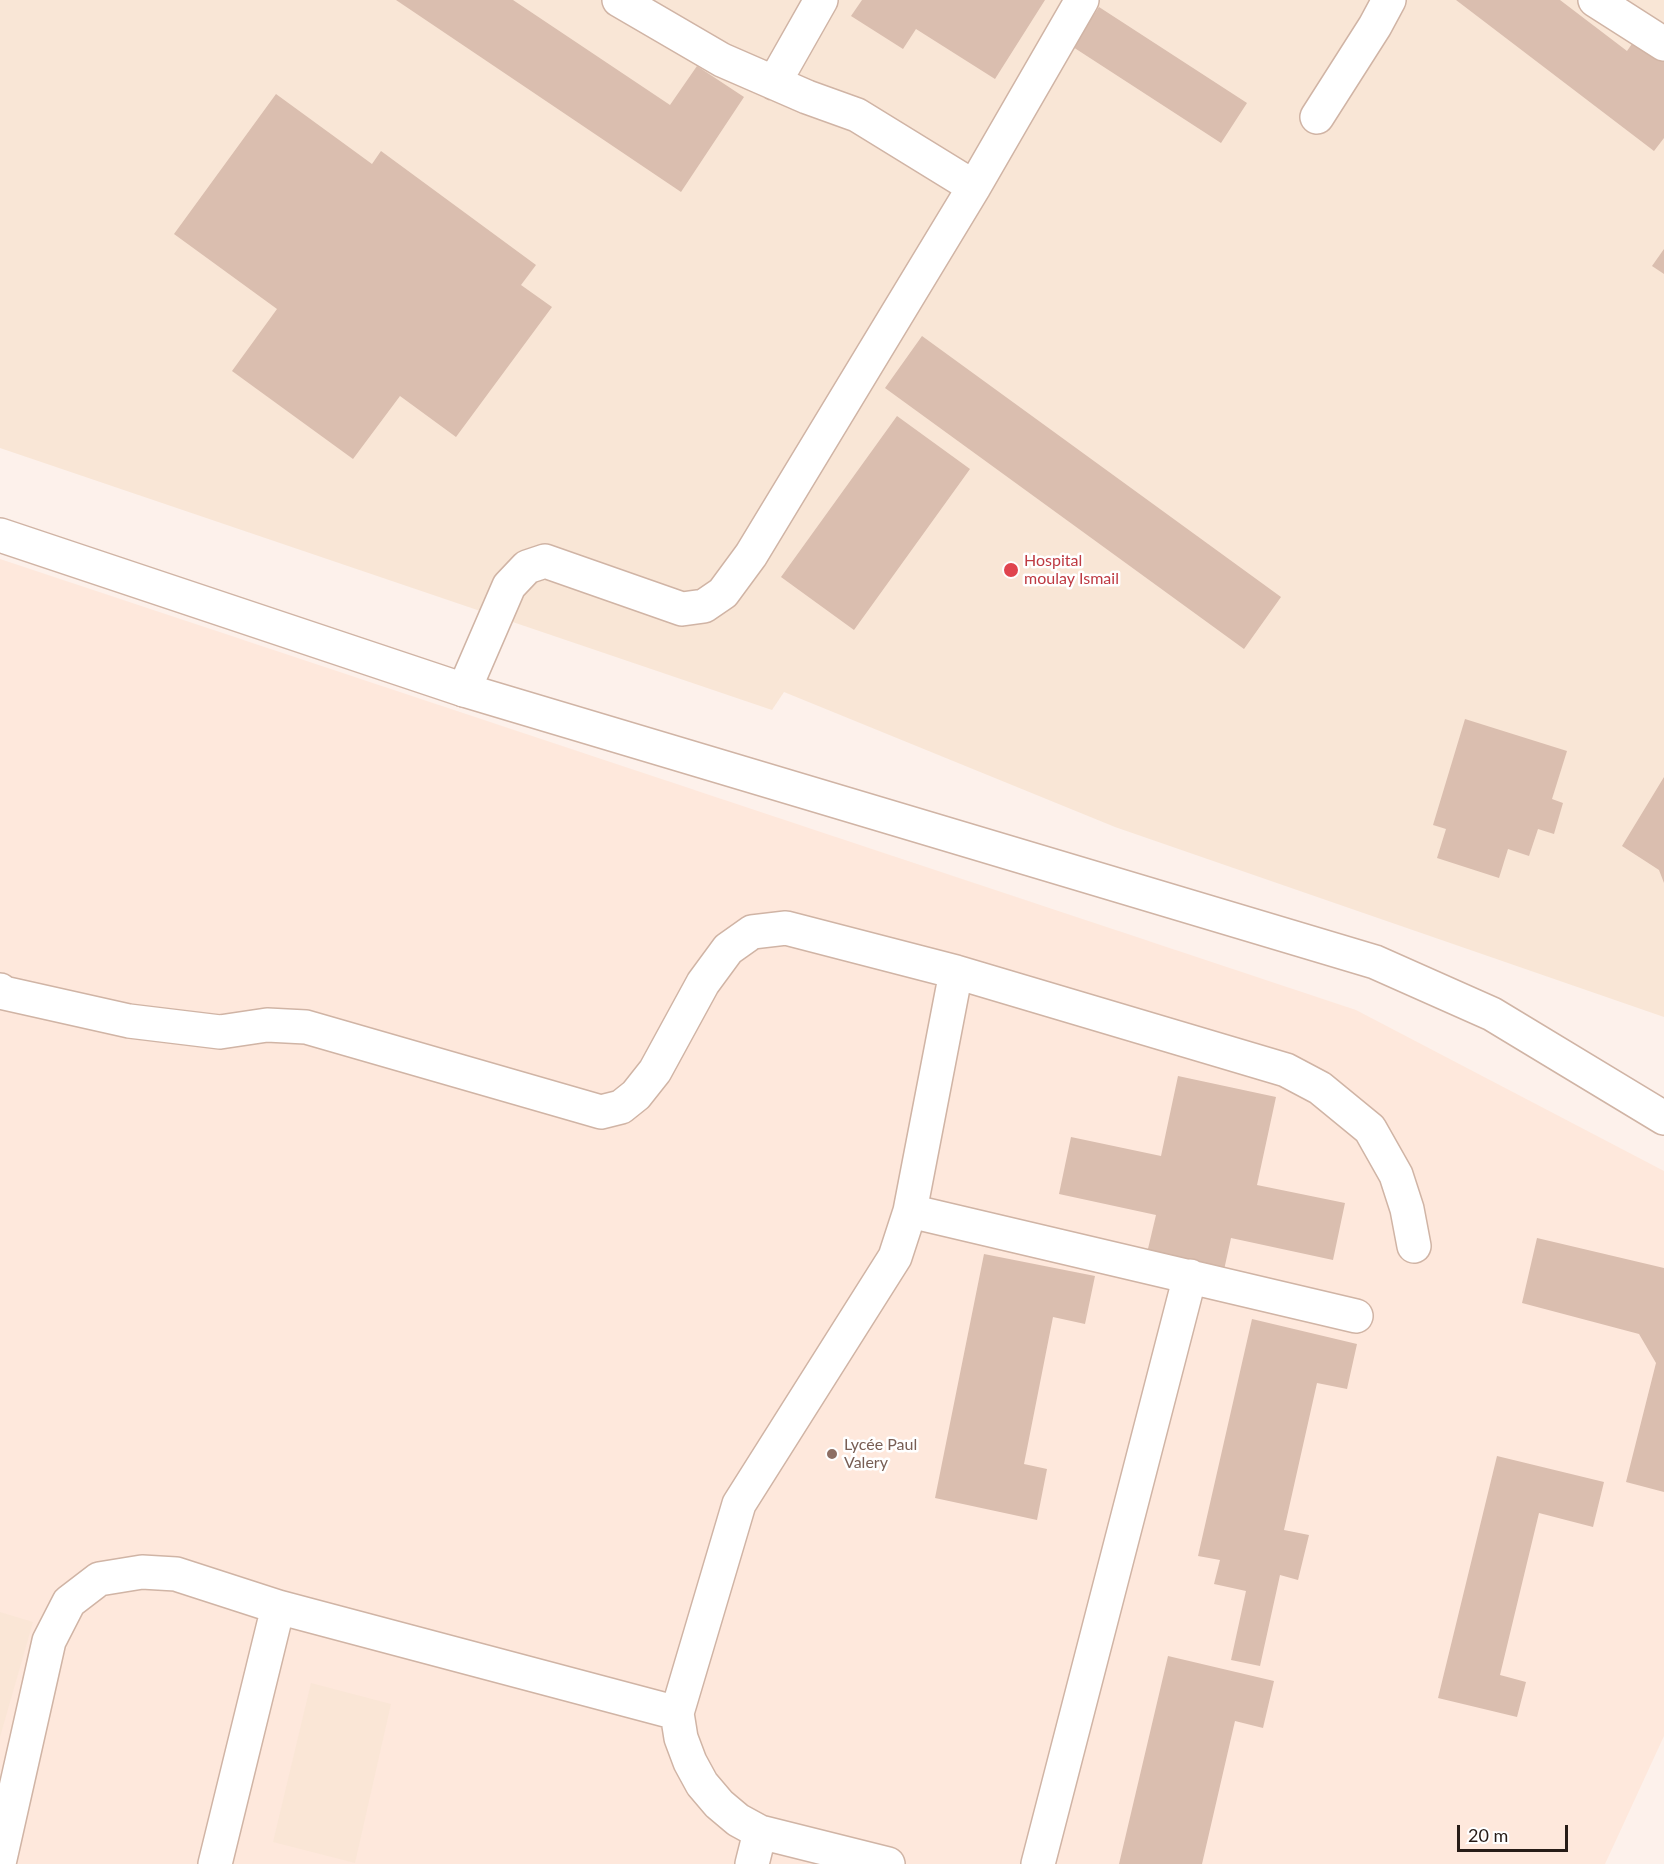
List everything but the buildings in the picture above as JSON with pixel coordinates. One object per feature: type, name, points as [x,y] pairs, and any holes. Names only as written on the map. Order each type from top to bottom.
[{"type":"main road","points":[[619,0],[722,60],[807,97],[857,115],[974,187]]},
{"type":"main road","points":[[774,83],[821,0]]},
{"type":"main road","points":[[464,690],[509,586],[527,567],[545,561],[682,609],[704,606],[723,593],[751,555],[974,187],[1082,0]]},
{"type":"main road","points":[[1317,117],[1389,0]]},
{"type":"main road","points":[[1595,0],[1664,44]]},
{"type":"main road","points":[[0,535],[464,690],[1375,962],[1492,1014],[1664,1118]]},
{"type":"main road","points":[[0,990],[4,993],[129,1021],[220,1032],[267,1025],[306,1027],[601,1112],[621,1107],[636,1095],[655,1071],[703,983],[728,949],[752,932],[786,928],[956,972],[1286,1070],[1320,1088],[1370,1129],[1396,1174],[1407,1209],[1414,1246]]},
{"type":"main road","points":[[888,1864],[760,1832],[731,1814],[702,1784],[690,1762],[681,1738],[677,1713],[739,1504],[895,1257],[910,1211],[956,972]]},
{"type":"main road","points":[[910,1211],[1356,1316]]},
{"type":"main road","points":[[1038,1864],[1190,1276]]},
{"type":"main road","points":[[0,1859],[49,1641],[69,1602],[99,1579],[142,1572],[176,1574],[278,1607],[677,1713]]},
{"type":"main road","points":[[215,1864],[278,1607]]},
{"type":"main road","points":[[752,1864],[760,1832]]},
{"type":"shaded area","name":"Hospital moulay Ismail","points":[[0,0],[1664,0],[1664,1017],[1115,827],[784,692],[772,710],[0,448]]},
{"type":"shaded area","name":"Lycée Paul Valery","points":[[0,559],[1356,1010],[1664,1171],[1664,1736],[1605,1864],[0,1864]]},
{"type":"shaded area","points":[[0,1612],[33,1622],[0,1737]]},
{"type":"shaded area","points":[[311,1683],[391,1704],[355,1863],[273,1842]]},
{"type":"place","name":"Hospital moulay Ismail","points":[[1011,570]]},
{"type":"place","name":"Lycée Paul Valery","points":[[832,1454]]}]
